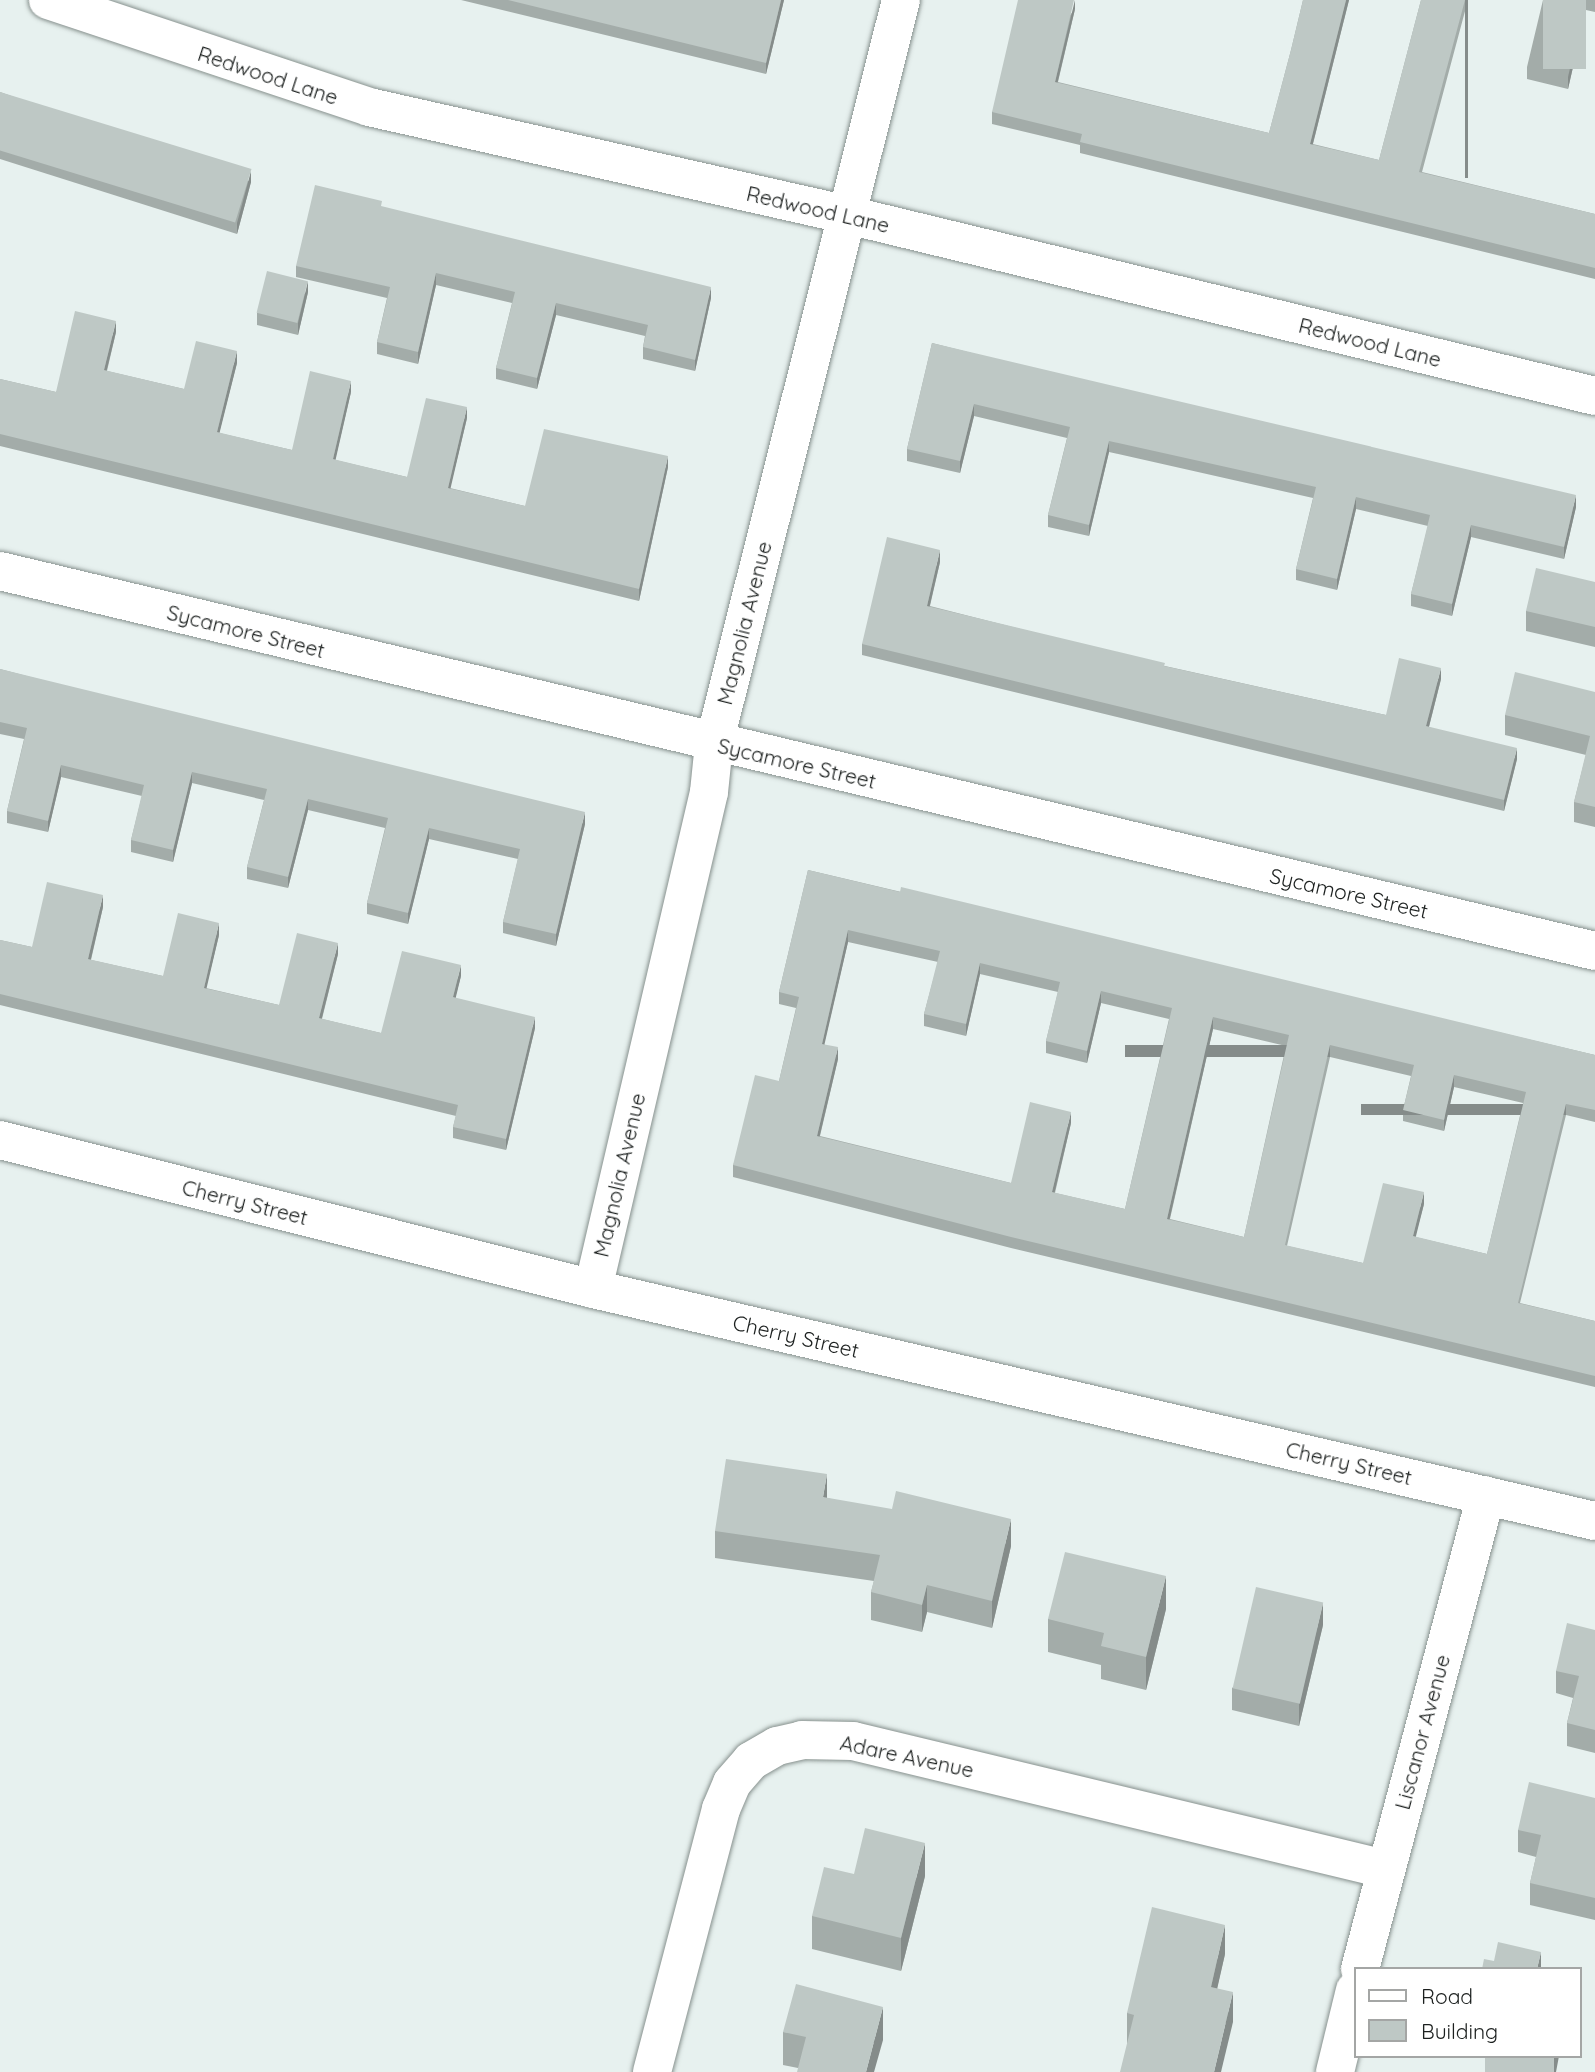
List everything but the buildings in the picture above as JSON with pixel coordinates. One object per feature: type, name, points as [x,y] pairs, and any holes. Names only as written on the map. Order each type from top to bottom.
[{"type":"street","name":"Redwood Lane","points":[[48,0],[369,107],[848,215],[1595,396]]},
{"type":"street","name":"Magnolia Avenue","points":[[593,1289],[709,792],[714,744],[901,0]]},
{"type":"street","name":"Sycamore Street","points":[[0,572],[714,744],[1595,951]]},
{"type":"street","name":"Cherry Street","points":[[0,1140],[593,1289],[1595,1521]]},
{"type":"street","name":"Liscanor Avenue","points":[[1360,1967],[1486,1495]]},
{"type":"street","name":"Adare Avenue","points":[[652,2072],[721,1809],[732,1783],[751,1760],[777,1746],[802,1740],[853,1741],[1385,1869]]},
{"type":"street","points":[[1335,2072],[1354,1994]]}]
